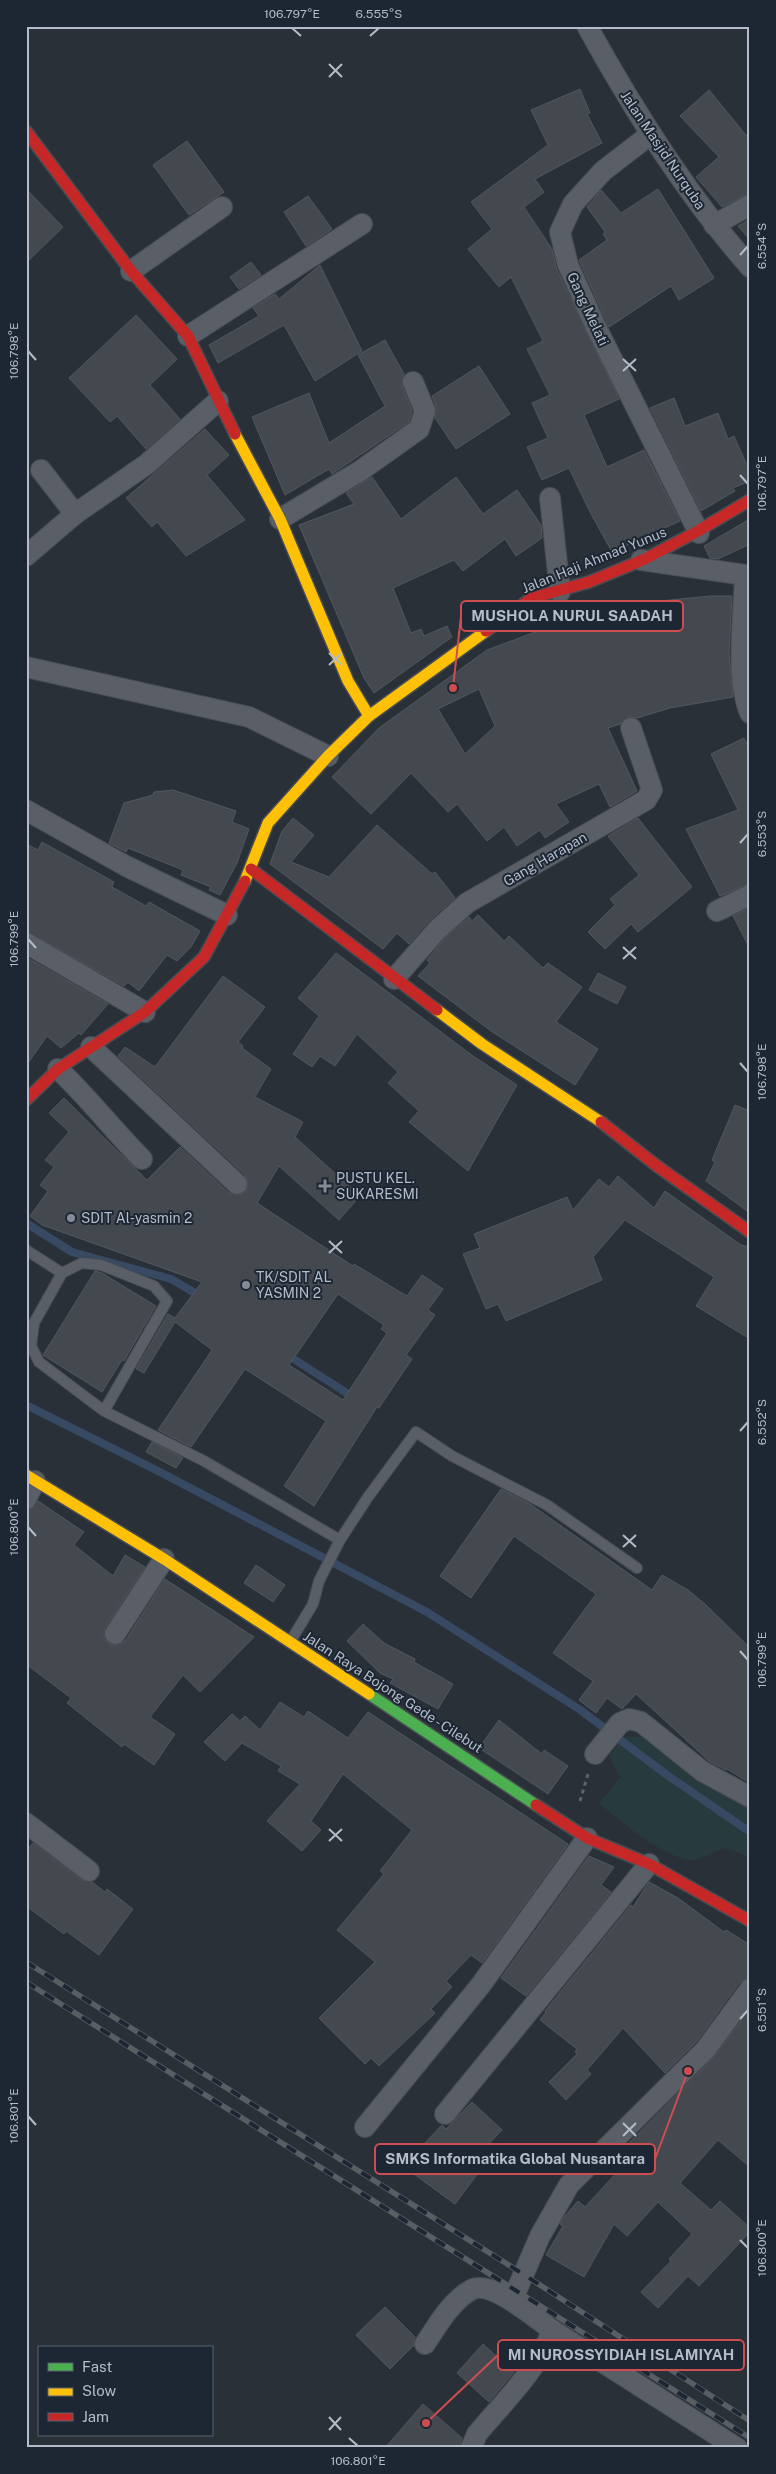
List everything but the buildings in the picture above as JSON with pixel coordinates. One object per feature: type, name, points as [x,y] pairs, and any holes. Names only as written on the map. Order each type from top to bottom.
[{"type":"street","name":"Jalan Masjid Nurquba","points":[[587,26],[620,85],[651,134],[714,225],[750,267]]},
{"type":"street","points":[[26,131],[131,271],[188,336],[218,401],[280,519],[348,681],[369,716]]},
{"type":"street","name":"Gang Melati","points":[[651,134],[603,171],[585,190],[573,204],[560,232],[568,265],[592,318],[699,533]]},
{"type":"street","points":[[714,225],[750,205]]},
{"type":"street","points":[[131,271],[222,207]]},
{"type":"street","points":[[188,336],[362,224]]},
{"type":"street","points":[[280,519],[360,471],[420,429],[425,411],[413,382]]},
{"type":"street","points":[[26,556],[75,514],[147,464],[218,401]]},
{"type":"street","points":[[41,470],[75,514]]},
{"type":"street","points":[[550,498],[560,592]]},
{"type":"street","name":"Jalan Haji Ahmad Yunus","points":[[26,1100],[58,1069],[145,1012],[204,957],[251,870],[268,823],[328,756],[369,716],[532,598],[560,592],[641,560],[699,533],[750,500]]},
{"type":"street","points":[[641,560],[745,575],[742,673],[747,706]]},
{"type":"street","points":[[26,667],[249,717],[328,756]]},
{"type":"street","name":"Gang Harapan","points":[[394,978],[437,930],[467,903],[646,800],[652,790],[631,728]]},
{"type":"street","points":[[26,810],[126,866],[227,915]]},
{"type":"street","points":[[251,870],[482,1044],[594,1116],[657,1166],[750,1232]]},
{"type":"street","points":[[717,911],[750,896]]},
{"type":"street","points":[[26,943],[145,1012]]},
{"type":"street","points":[[91,1047],[237,1184]]},
{"type":"street","points":[[58,1069],[83,1092],[120,1136],[142,1158]]},
{"type":"street","points":[[26,1498],[31,1478]]},
{"type":"street","name":"Jalan Raya Bojong Gede - Cilebut","points":[[31,1478],[164,1559],[587,1838],[648,1864],[750,1921]]},
{"type":"street","points":[[115,1634],[164,1559]]},
{"type":"street","points":[[596,1752],[620,1723],[628,1718],[642,1722],[702,1771],[750,1797]]},
{"type":"street","points":[[26,1824],[89,1871]]},
{"type":"street","points":[[365,2127],[480,1986],[587,1838]]},
{"type":"street","points":[[445,2114],[648,1864]]},
{"type":"street","points":[[512,2301],[540,2236],[569,2185],[706,2049],[750,1989]]},
{"type":"street","points":[[425,2344],[451,2309],[472,2290],[485,2288],[512,2301],[552,2330],[737,2448]]},
{"type":"street","points":[[471,2448],[477,2434],[534,2364],[548,2342],[552,2330]]},
{"type":"lane","points":[[26,1250],[62,1273]]},
{"type":"lane","points":[[104,1411],[167,1302],[154,1286],[101,1265],[82,1263],[62,1273],[34,1323],[31,1346],[39,1362],[104,1411],[204,1461],[340,1540]]},
{"type":"lane","points":[[290,1642],[313,1604],[321,1577],[340,1540],[368,1497],[416,1432],[452,1456],[547,1505],[637,1568]]},
{"type":"path","points":[[587,1838],[580,1800],[596,1752]]},
{"type":"green space","points":[[623,1737],[652,1737],[750,1804],[750,1857],[724,1848],[695,1860],[681,1858],[643,1838],[599,1803],[621,1777],[609,1757]]},
{"type":"waterway","points":[[26,1223],[72,1252],[171,1279],[202,1297]]},
{"type":"waterway","points":[[286,1354],[356,1399]]},
{"type":"waterway","points":[[26,1405],[158,1471],[427,1612],[579,1709],[667,1775],[750,1832]]},
{"type":"railway","points":[[26,1962],[523,2274],[750,2421]]},
{"type":"railway","points":[[26,1982],[750,2438]]},
{"type":"traffic: fast","points":[[369,1694],[536,1805]]},
{"type":"traffic: slow","points":[[235,434],[280,519],[348,681],[369,716]]},
{"type":"traffic: slow","points":[[245,881],[268,823],[328,756],[369,716],[486,631]]},
{"type":"traffic: slow","points":[[437,1010],[482,1044],[601,1122]]},
{"type":"traffic: slow","points":[[26,1475],[164,1559],[369,1694]]},
{"type":"traffic: jam","points":[[26,131],[131,271],[188,336],[235,434]]},
{"type":"traffic: jam","points":[[486,631],[532,598],[589,582],[645,559],[698,531],[750,500]]},
{"type":"traffic: jam","points":[[251,869],[437,1010]]},
{"type":"traffic: jam","points":[[26,1100],[58,1069],[145,1012],[204,957],[245,881]]},
{"type":"traffic: jam","points":[[601,1122],[657,1166],[750,1232]]},
{"type":"traffic: jam","points":[[536,1805],[587,1838],[649,1864],[750,1921]]},
{"type":"place","name":"MUSHOLA NURUL SAADAH","points":[[453,688]]},
{"type":"place","name":"PUSTU KEL. SUKARESMI","points":[[325,1186]]},
{"type":"place","name":"SDIT Al-yasmin 2","points":[[71,1218]]},
{"type":"place","name":"TK/SDIT AL YASMIN 2","points":[[246,1285]]},
{"type":"place","name":"SMKS Informatika Global Nusantara","points":[[688,2071]]},
{"type":"place","name":"MI NUROSSYIDIAH ISLAMIYAH","points":[[426,2423]]}]
